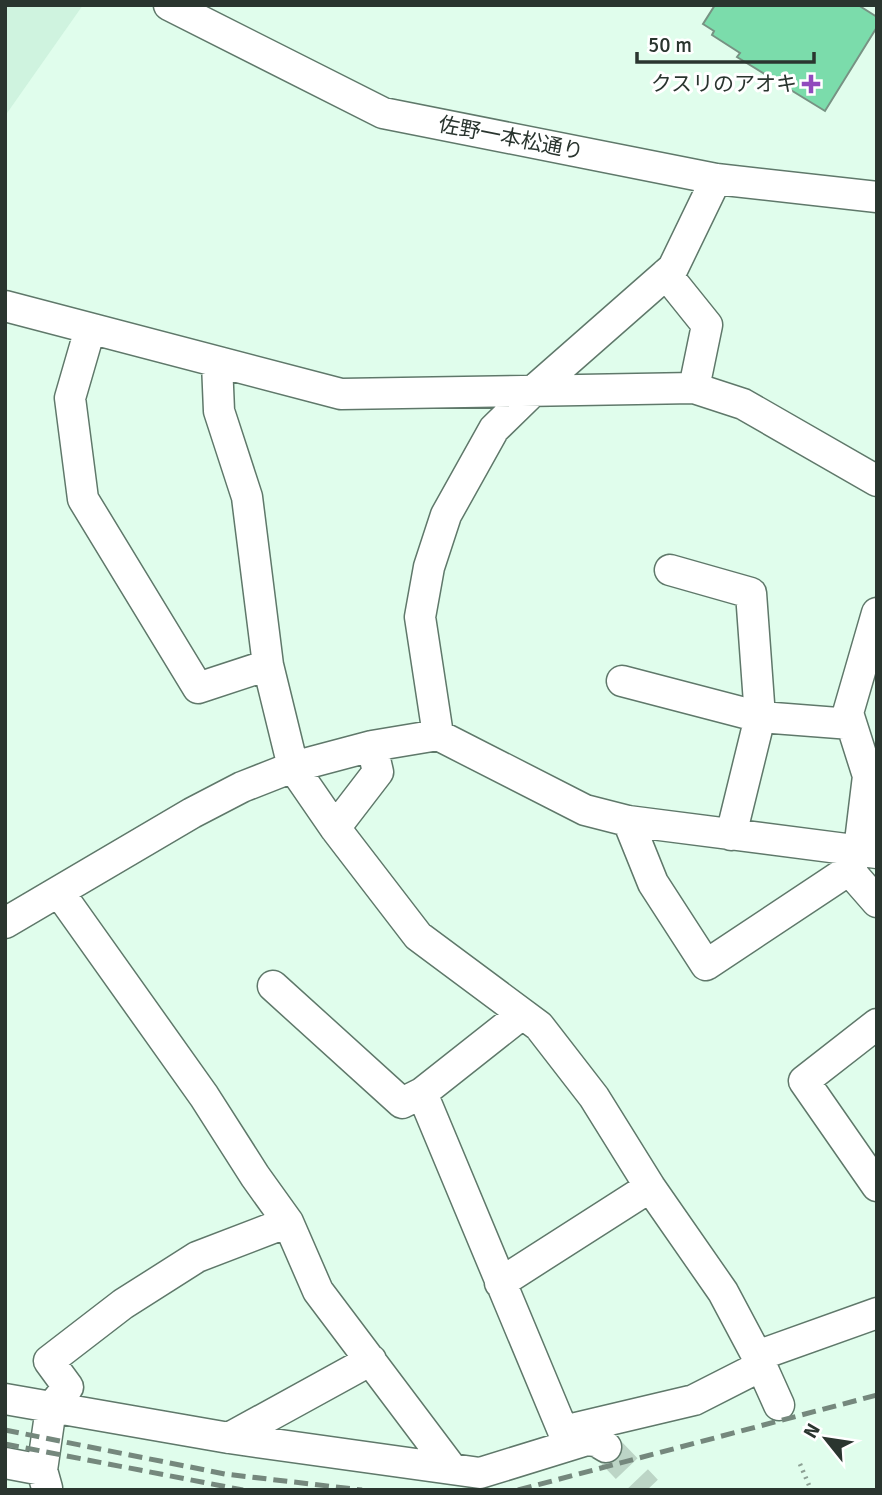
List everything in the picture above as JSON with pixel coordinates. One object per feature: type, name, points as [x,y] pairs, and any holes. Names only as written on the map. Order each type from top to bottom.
[{"type":"street","name":"佐野一本松通り","points":[[169,5],[383,113],[716,179],[877,197]]},
{"type":"street","points":[[438,736],[420,617],[429,567],[446,515],[494,429],[533,391],[673,268],[716,179]]},
{"type":"street","points":[[666,274],[707,325],[694,388]]},
{"type":"street","points":[[5,306],[341,394],[694,388],[743,404],[877,481]]},
{"type":"street","points":[[90,329],[70,398],[83,499],[198,688],[268,665]]},
{"type":"street","points":[[217,363],[219,411],[247,497],[268,665],[293,767],[335,828],[418,936],[539,1026],[594,1097],[650,1187],[723,1292],[779,1405]]},
{"type":"street","points":[[670,570],[751,593],[760,717],[731,835]]},
{"type":"street","points":[[877,613],[848,713],[868,776],[862,858],[877,902]]},
{"type":"street","points":[[622,681],[760,717],[851,724]]},
{"type":"street","points":[[7,918],[59,892],[192,813],[242,787],[293,767],[372,747],[438,736],[586,810],[628,821],[731,835],[862,858]]},
{"type":"street","points":[[335,828],[378,772],[372,747]]},
{"type":"street","points":[[628,821],[653,883],[706,965],[862,858]]},
{"type":"street","points":[[59,892],[204,1092],[255,1176],[288,1222],[318,1291],[370,1360],[466,1471]]},
{"type":"street","points":[[273,986],[402,1103],[422,1093],[523,1014]]},
{"type":"street","points":[[873,1180],[804,1081],[877,1024]]},
{"type":"street","points":[[422,1093],[563,1431]]},
{"type":"street","points":[[500,1283],[650,1187]]},
{"type":"street","points":[[5,1463],[45,1480],[51,1408],[68,1387],[49,1361],[123,1304],[197,1257],[288,1222]]},
{"type":"street","points":[[466,1471],[504,1452],[563,1431],[694,1399],[759,1361],[877,1313]]},
{"type":"street","points":[[229,1438],[370,1360]]},
{"type":"street","points":[[5,1399],[229,1438],[466,1471],[587,1440],[596,1441],[606,1447]]},
{"type":"path","points":[[800,1464],[811,1490]]},
{"type":"shaded area","points":[[83,5],[5,116],[5,7]]},
{"type":"building","name":"クスリのアオキ","points":[[715,5],[858,5],[877,17],[877,27],[825,111],[737,57],[740,53],[712,35],[714,31],[703,24]]},
{"type":"tunnel","points":[[606,1447],[647,1490]]},
{"type":"railway","points":[[518,1490],[877,1395]]},
{"type":"railway","points":[[5,1430],[225,1474],[362,1490]]},
{"type":"railway","points":[[5,1444],[243,1490]]},
{"type":"place","name":"クスリのアオキ","points":[[811,84]]}]
